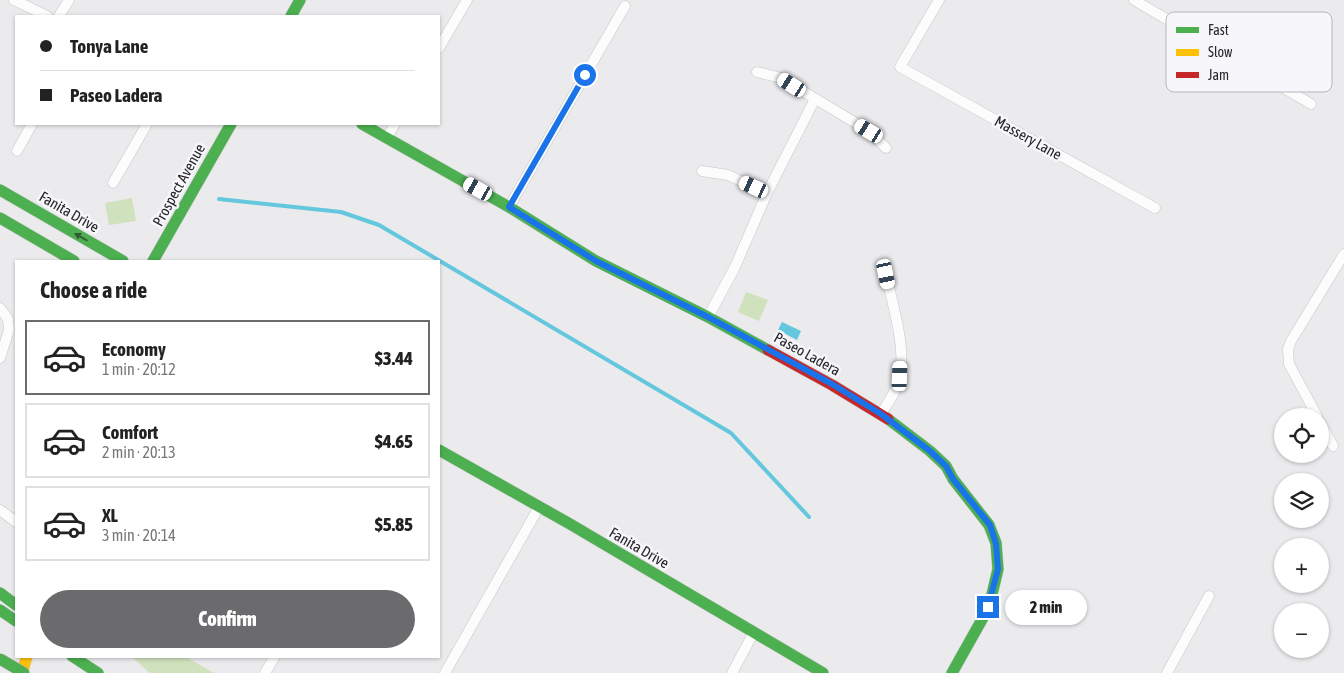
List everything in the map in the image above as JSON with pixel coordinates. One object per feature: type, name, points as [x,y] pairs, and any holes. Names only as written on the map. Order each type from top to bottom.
[{"type":"main road","points":[[292,15],[300,0]]},
{"type":"main road","name":"Prospect Avenue","points":[[154,260],[229,125]]},
{"type":"main road","name":"Paseo Ladera","points":[[364,125],[509,207],[596,261],[708,317],[832,384],[881,414],[930,451],[946,466],[953,479],[990,525],[996,544],[998,569],[988,607],[952,673]]},
{"type":"main road","name":"Fanita Drive","points":[[0,190],[121,260]]},
{"type":"main road","points":[[0,218],[72,260]]},
{"type":"main road","name":"Fanita Drive","points":[[440,451],[823,673]]},
{"type":"main road","points":[[0,593],[15,604]]},
{"type":"main road","points":[[0,610],[15,620]]},
{"type":"main road","points":[[0,659],[23,673],[27,658]]},
{"type":"main road","points":[[77,658],[106,673]]},
{"type":"street","points":[[14,0],[45,15]]},
{"type":"street","points":[[60,15],[69,0]]},
{"type":"street","points":[[440,46],[467,0]]},
{"type":"street","name":"Massery Lane","points":[[939,0],[900,67],[1155,208]]},
{"type":"street","points":[[1134,0],[1166,18]]},
{"type":"street","points":[[509,207],[625,6]]},
{"type":"street","points":[[757,72],[781,78],[869,131],[886,148]]},
{"type":"street","points":[[1292,92],[1311,104]]},
{"type":"street","points":[[708,317],[734,266],[767,193],[815,99]]},
{"type":"street","points":[[16,151],[31,125]]},
{"type":"street","points":[[113,183],[146,125]]},
{"type":"street","points":[[387,138],[394,125]]},
{"type":"street","points":[[702,171],[728,175],[767,193]]},
{"type":"street","points":[[1313,408],[1289,364],[1288,349],[1344,254]]},
{"type":"street","points":[[881,414],[898,386],[902,348],[886,274]]},
{"type":"street","points":[[0,308],[8,319],[9,330],[0,358]]},
{"type":"street","points":[[1329,439],[1333,446]]},
{"type":"street","points":[[445,673],[539,507]]},
{"type":"street","points":[[0,510],[15,521]]},
{"type":"street","points":[[1167,673],[1209,596]]},
{"type":"street","points":[[732,673],[754,632]]},
{"type":"street","points":[[265,673],[274,658]]},
{"type":"green space","points":[[132,198],[136,221],[109,225],[105,203]]},
{"type":"green space","points":[[746,292],[768,300],[759,321],[738,312]]},
{"type":"green space","points":[[133,658],[188,658],[214,673],[150,673]]},
{"type":"water","points":[[782,322],[801,331],[797,340],[778,330]]},
{"type":"waterway","points":[[219,199],[341,212],[379,225],[438,260]]},
{"type":"waterway","points":[[440,261],[731,433],[809,517]]},
{"type":"traffic: fast","points":[[292,15],[300,0]]},
{"type":"traffic: fast","points":[[154,260],[230,125]]},
{"type":"traffic: fast","points":[[364,125],[509,207],[596,261],[708,317],[768,350]]},
{"type":"traffic: fast","points":[[0,190],[121,260]]},
{"type":"traffic: fast","points":[[0,218],[72,260]]},
{"type":"traffic: fast","points":[[888,419],[930,451],[946,466],[953,479],[989,525],[996,543],[998,569],[989,607],[952,673]]},
{"type":"traffic: fast","points":[[440,451],[570,524],[823,673]]},
{"type":"traffic: fast","points":[[0,593],[15,604]]},
{"type":"traffic: fast","points":[[0,610],[15,620]]},
{"type":"traffic: fast","points":[[75,658],[98,673]]},
{"type":"traffic: fast","points":[[0,659],[24,673]]},
{"type":"traffic: slow","points":[[22,673],[26,658]]},
{"type":"traffic: jam","points":[[768,350],[832,385],[888,419]]},
{"type":"route","points":[[585,75],[509,207],[596,261],[708,317],[832,384],[881,414],[930,451],[946,466],[953,479],[990,525],[996,544],[998,569],[988,607]]}]
